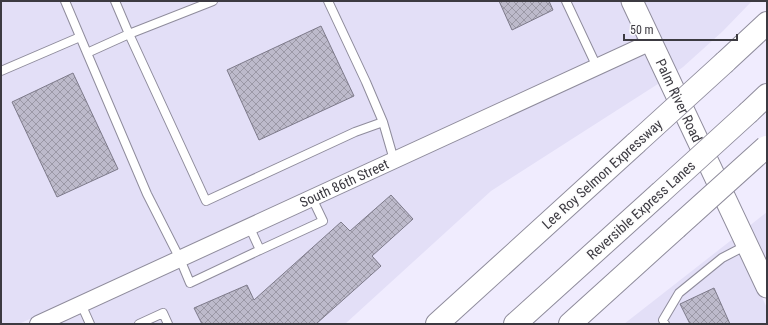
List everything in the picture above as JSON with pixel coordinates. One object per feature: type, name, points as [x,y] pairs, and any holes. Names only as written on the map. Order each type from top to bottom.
[{"type":"highway","name":"Lee Roy Selmon Expressway","points":[[436,324],[767,23]]},
{"type":"highway","name":"Reversible Express Lanes","points":[[515,324],[767,95]]},
{"type":"highway","points":[[570,324],[766,146]]},
{"type":"street","name":"Palm River Road","points":[[632,1],[767,287]]},
{"type":"street","name":"South 86th Street","points":[[38,324],[652,42]]},
{"type":"lane","points":[[65,1],[147,194],[180,259],[190,283],[323,220],[312,198]]},
{"type":"lane","points":[[115,1],[206,201],[355,132],[383,122]]},
{"type":"lane","points":[[87,53],[129,34],[213,1]]},
{"type":"lane","points":[[328,1],[383,122],[394,160]]},
{"type":"lane","points":[[566,1],[596,67]]},
{"type":"lane","points":[[1,71],[80,37]]},
{"type":"lane","points":[[249,226],[260,250]]},
{"type":"lane","points":[[665,324],[663,320],[678,292],[722,258],[747,245]]},
{"type":"lane","points":[[81,304],[90,324]]},
{"type":"lane","points":[[139,324],[163,313],[168,324]]},
{"type":"shaded area","points":[[1,1],[623,1],[640,38],[19,324],[1,324]]},
{"type":"shaded area","points":[[642,1],[752,1],[723,31],[676,72]]},
{"type":"shaded area","points":[[647,52],[661,82],[491,191],[345,324],[56,324]]},
{"type":"shaded area","points":[[767,212],[767,267],[748,227]]},
{"type":"shaded area","points":[[734,238],[767,308],[767,324],[624,324]]},
{"type":"building","points":[[499,1],[549,1],[553,10],[512,30]]},
{"type":"building","points":[[321,26],[354,96],[259,140],[227,70]]},
{"type":"building","points":[[73,73],[118,169],[57,197],[12,102]]},
{"type":"building","points":[[391,195],[413,219],[372,256],[381,266],[316,324],[202,324],[194,308],[247,285],[254,300],[341,222],[350,231]]},
{"type":"building","points":[[714,288],[730,324],[690,324],[680,304]]}]
